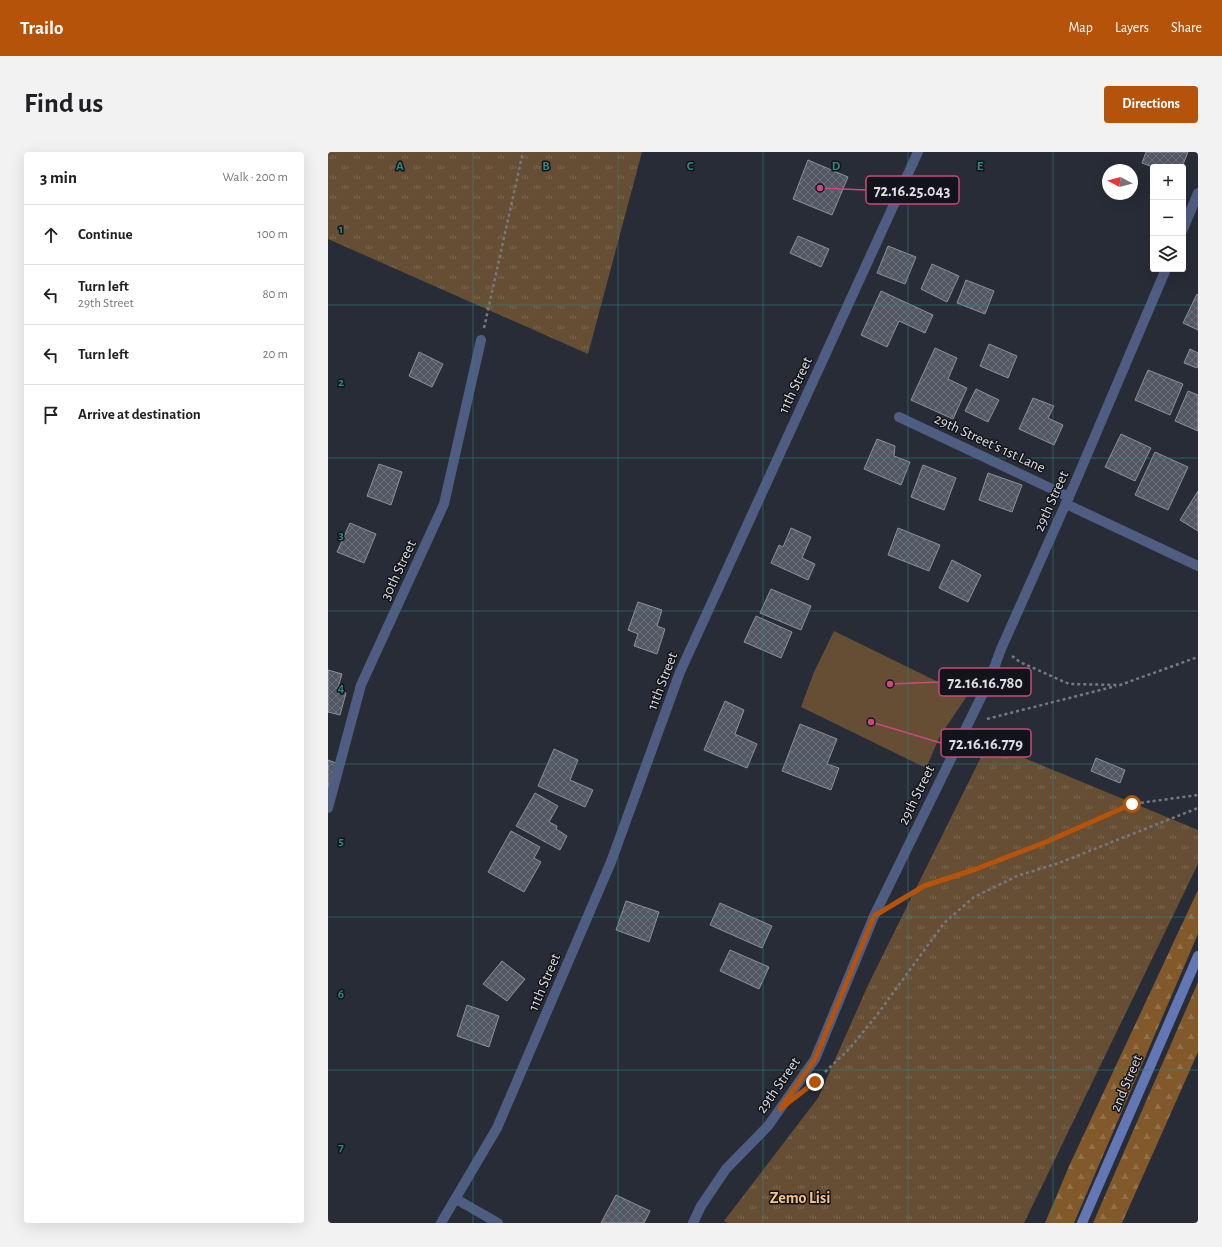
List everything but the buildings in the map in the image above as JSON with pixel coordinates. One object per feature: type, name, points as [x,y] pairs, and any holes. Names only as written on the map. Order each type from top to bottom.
[{"type":"main road","name":"2nd Street","points":[[1082,1223],[1198,956]]},
{"type":"street","name":"11th Street","points":[[441,1223],[497,1128],[611,862],[680,672],[918,152]]},
{"type":"street","points":[[1186,222],[1198,193]]},
{"type":"street","name":"29th Street","points":[[693,1223],[701,1206],[726,1169],[768,1126],[815,1059],[874,916],[990,679],[1165,272]]},
{"type":"street","name":"30th Street","points":[[328,808],[361,686],[444,504],[481,340]]},
{"type":"street","name":"29th Street's 1st Lane","points":[[899,417],[1198,566]]},
{"type":"street","points":[[456,1199],[498,1223]]},
{"type":"path","points":[[481,340],[523,152]]},
{"type":"path","points":[[1002,649],[1020,662],[1069,684],[1120,685]]},
{"type":"path","points":[[968,724],[1120,685],[1198,657]]},
{"type":"path","points":[[874,916],[924,886],[976,869],[1046,842],[1132,804],[1198,795]]},
{"type":"path","points":[[820,1077],[849,1049],[944,923],[974,897],[1017,876],[1059,863],[1198,808]]},
{"type":"green space","points":[[328,152],[642,152],[588,354],[328,239]]},
{"type":"green space","points":[[834,631],[967,696],[940,736],[926,768],[801,707],[814,672]]},
{"type":"green space","points":[[988,743],[1198,830],[1198,864],[1024,1223],[728,1223],[724,1221],[818,1098],[869,983]]},
{"type":"green space","points":[[1198,890],[1198,934],[1074,1223],[1045,1223],[1070,1164]]},
{"type":"green space","points":[[1198,982],[1198,1052],[1122,1223],[1093,1223]]},
{"type":"place","name":"72.16.25.043","points":[[820,188]]},
{"type":"place","name":"72.16.16.780","points":[[890,684]]},
{"type":"place","name":"72.16.16.779","points":[[871,722]]},
{"type":"district","name":"Zemo Lisi","points":[[800,1197]]},
{"type":"route","points":[[815,1082],[780,1109],[815,1059],[874,916],[924,886],[976,869],[1046,842],[1132,804]]}]
